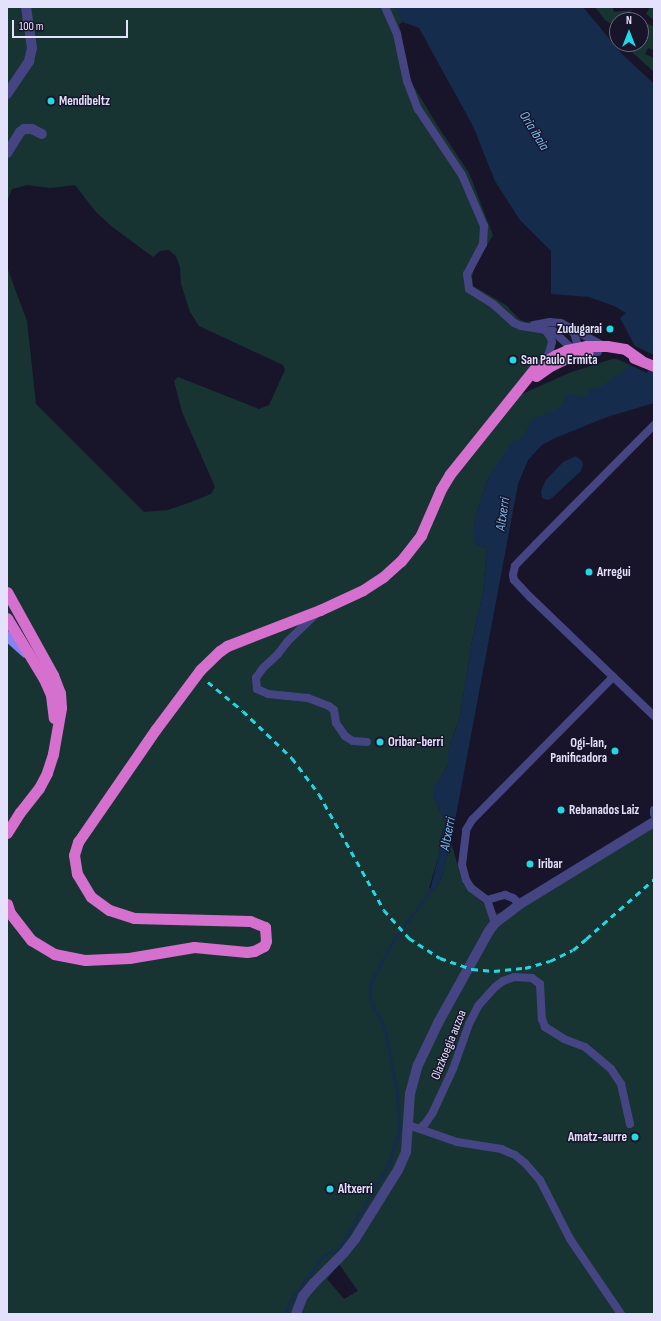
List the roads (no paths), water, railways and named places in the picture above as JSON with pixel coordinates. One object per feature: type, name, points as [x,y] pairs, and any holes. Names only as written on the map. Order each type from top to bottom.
[{"type":"highway","points":[[7,904],[10,913],[30,940],[54,954],[85,960],[129,958],[194,947],[247,952],[254,951],[264,946],[266,941],[265,927],[250,921],[134,918],[120,915],[109,910],[97,903],[85,889],[77,874],[74,855],[78,842],[160,723],[200,670],[213,657],[227,646],[320,610],[363,590],[383,577],[406,555],[421,535],[441,489],[450,474],[526,378],[544,361],[575,348],[586,346],[602,349],[625,350],[654,366]]},
{"type":"highway","points":[[504,407],[540,373],[567,358],[602,349]]},
{"type":"highway","points":[[7,592],[53,675],[60,693],[61,708],[47,773],[7,833]]},
{"type":"highway","points":[[40,652],[18,620],[12,616],[7,617],[29,657],[44,679],[51,695],[54,708],[55,739]]},
{"type":"main road","points":[[7,636],[29,657]]},
{"type":"street","points":[[7,94],[29,61],[32,48],[26,7]]},
{"type":"street","points":[[385,7],[397,34],[407,81],[418,109],[462,175],[484,226],[483,244],[468,274],[469,289],[493,304],[514,323],[521,326],[567,325],[602,349]]},
{"type":"street","points":[[7,153],[20,132],[24,129],[32,129],[42,134]]},
{"type":"street","points":[[540,373],[548,363],[572,352],[578,343],[574,333],[560,325],[547,326]]},
{"type":"street","points":[[547,326],[566,344],[575,348]]},
{"type":"street","points":[[544,361],[549,353],[552,342],[547,326]]},
{"type":"street","points":[[654,425],[536,544],[514,569],[514,580],[654,716]]},
{"type":"street","points":[[320,610],[262,668],[256,678],[257,689],[268,694],[308,698],[329,706],[334,710],[336,723],[344,736],[353,741],[367,742]]},
{"type":"street","points":[[496,924],[487,900],[471,888],[466,880],[462,864],[466,830],[472,820],[613,677]]},
{"type":"street","points":[[296,1314],[303,1296],[344,1253],[396,1176],[406,1152],[410,1094],[424,1050],[476,952],[496,924],[520,904],[654,822]]},
{"type":"street","points":[[487,900],[506,895],[513,898],[520,904]]},
{"type":"street","name":"Olazkoegia auzoa","points":[[420,1128],[425,1124],[436,1105],[453,1069],[468,1024],[478,1006],[495,987],[503,981],[514,977],[532,978],[540,984],[542,1019],[545,1027],[564,1039],[584,1047],[611,1069],[621,1084],[630,1124]]},
{"type":"street","points":[[408,1125],[457,1142],[501,1149],[515,1155],[525,1163],[540,1180],[570,1239],[621,1314]]},
{"type":"water","name":"Oria ibaia","points":[[395,7],[583,7],[609,38],[609,52],[620,52],[654,84],[654,355],[635,346],[620,318],[626,313],[614,306],[589,297],[551,294],[551,251],[520,220],[495,181],[473,126],[419,28],[403,22]]},
{"type":"water","points":[[654,359],[654,403],[607,417],[555,438],[542,445],[528,460],[518,484],[451,842],[442,876],[436,889],[429,894],[439,855],[443,828],[443,817],[433,796],[434,786],[437,784],[448,765],[448,751],[460,716],[472,641],[483,593],[487,548],[477,545],[474,539],[474,523],[487,480],[511,443],[523,437],[531,421],[536,417],[556,410],[561,405],[565,396],[573,394],[580,397],[586,396],[591,389],[602,386],[622,372],[628,365],[647,373]]},
{"type":"water","points":[[576,456],[582,461],[583,465],[581,471],[552,498],[548,500],[542,498],[541,491],[546,480],[563,462]]},
{"type":"waterway","name":"Altxerri","points":[[285,1314],[291,1300],[323,1256],[338,1250],[388,1165],[399,1131],[397,1093],[386,1035],[381,1020],[374,1010],[370,996],[371,982],[394,939],[429,893]]},
{"type":"railway","points":[[208,682],[243,711],[292,758],[319,794],[384,910],[409,938],[440,958],[472,969],[494,971],[525,968],[550,961],[573,950],[654,879]]},
{"type":"place","name":"Mendibeltz","points":[[51,101]]},
{"type":"place","name":"Zudugarai","points":[[610,329]]},
{"type":"place","name":"San Paulo Ermita","points":[[513,360]]},
{"type":"place","name":"Arregui","points":[[589,572]]},
{"type":"place","name":"Oribar-berri","points":[[380,742]]},
{"type":"place","name":"Ogi-lan, Panificadora","points":[[615,751]]},
{"type":"place","name":"Rebanados Laiz","points":[[561,810]]},
{"type":"place","name":"Iribar","points":[[530,864]]},
{"type":"place","name":"Amatz-aurre","points":[[635,1137]]},
{"type":"place","name":"Altxerri","points":[[330,1189]]}]
